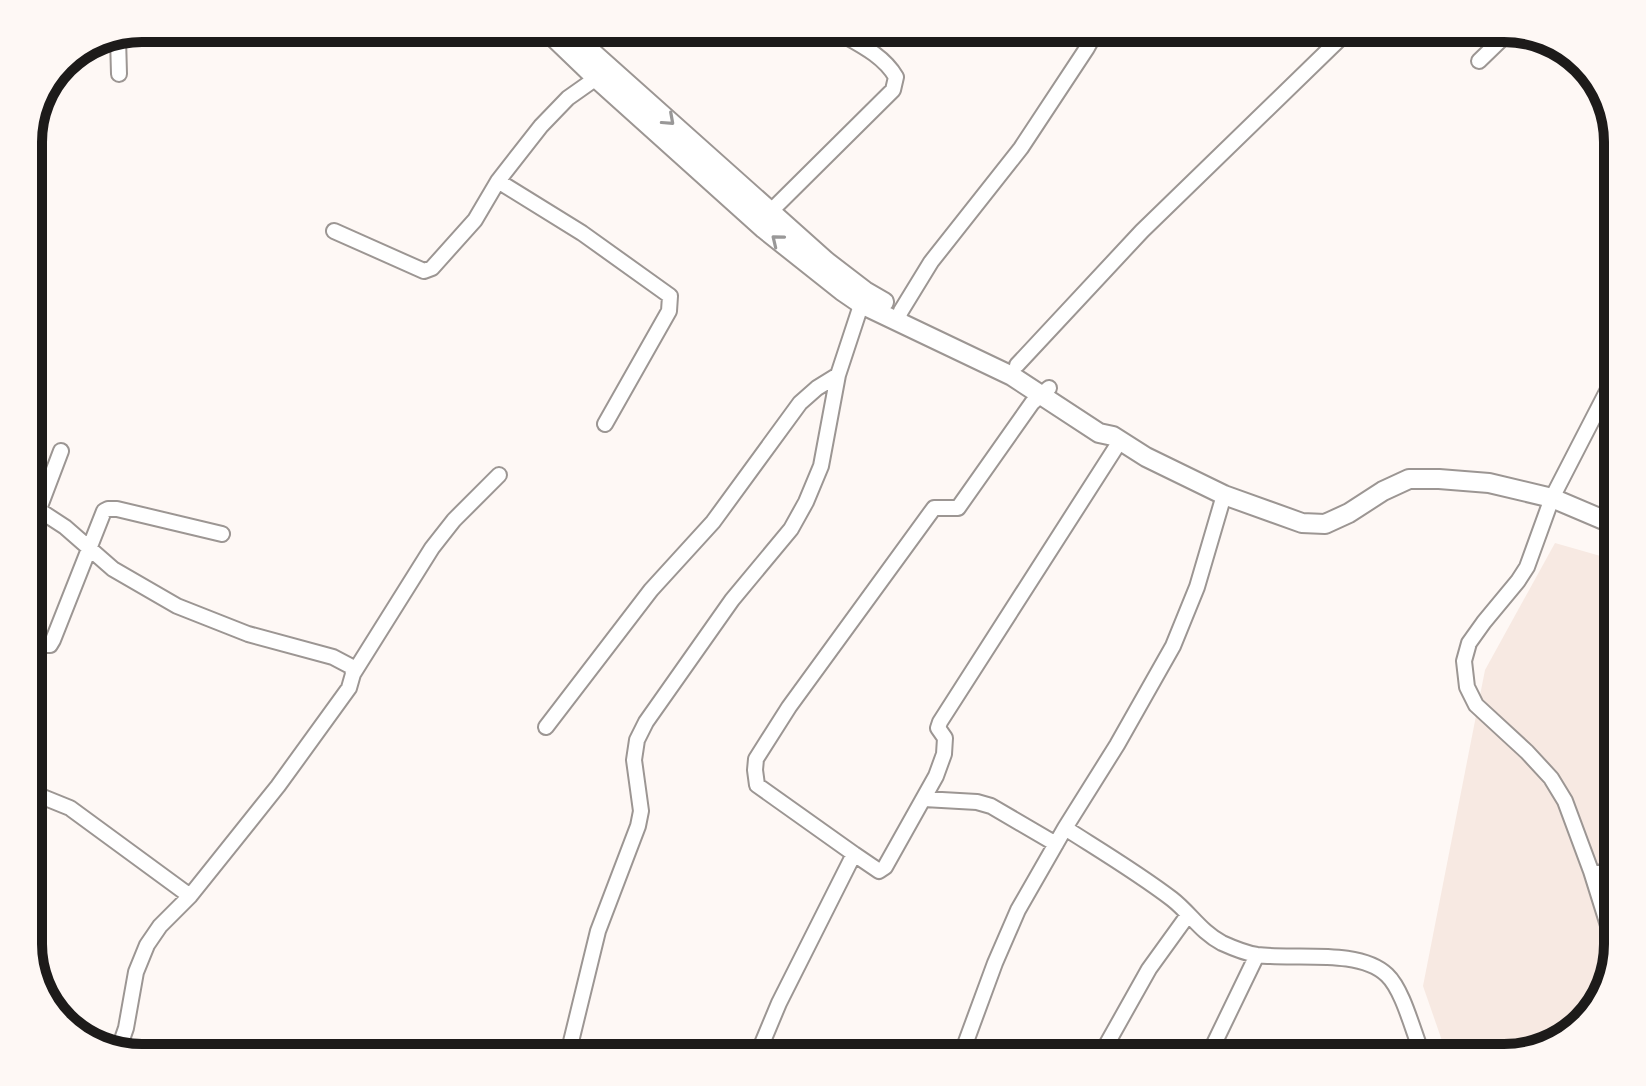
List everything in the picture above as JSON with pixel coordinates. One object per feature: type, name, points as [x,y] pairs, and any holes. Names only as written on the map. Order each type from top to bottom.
[{"type":"street","points":[[563,42],[770,212],[863,298]]},
{"type":"street","points":[[577,42],[604,73],[764,229],[842,291],[863,298],[1045,391]]},
{"type":"street","points":[[770,212],[893,90],[896,77],[889,65],[855,42]]},
{"type":"street","points":[[899,316],[931,262],[1021,148],[1090,42]]},
{"type":"street","points":[[1017,365],[1142,231],[1337,42]]},
{"type":"street","points":[[1479,61],[1499,42]]},
{"type":"street","points":[[118,46],[119,74]]},
{"type":"street","points":[[334,231],[424,271],[436,264],[475,220],[498,181],[552,115],[568,98],[604,73]]},
{"type":"street","points":[[498,181],[582,233],[670,296],[669,311],[605,424]]},
{"type":"street","points":[[570,1044],[598,931],[638,826],[641,811],[634,760],[637,740],[646,722],[732,600],[791,529],[806,502],[821,466],[838,375],[863,298]]},
{"type":"street","points":[[899,316],[1017,365],[1099,433],[1117,439],[1146,457],[1224,495],[1302,523],[1325,524],[1409,479],[1489,483],[1552,498],[1604,520]]},
{"type":"street","points":[[546,727],[651,590],[713,522],[800,403],[838,375]]},
{"type":"street","points":[[1045,391],[1032,403],[958,508],[934,508],[789,707],[756,759],[757,785],[879,871],[885,867],[936,776],[944,754],[945,738],[938,728],[940,722],[1117,439]]},
{"type":"street","points":[[1604,397],[1552,498],[1527,567],[1469,643],[1464,661],[1467,687],[1476,705],[1527,752],[1551,778],[1565,801],[1604,913]]},
{"type":"street","points":[[42,490],[61,451]]},
{"type":"street","points":[[121,1042],[136,972],[147,945],[278,786],[349,688],[353,674],[432,548],[454,520],[499,475]]},
{"type":"street","points":[[965,1044],[1018,910],[1173,646],[1197,587],[1224,495]]},
{"type":"street","points":[[42,645],[50,645],[53,640],[104,511],[117,509],[222,534]]},
{"type":"street","points":[[42,511],[113,569],[177,606],[248,634],[333,657],[352,667],[353,674]]},
{"type":"street","points":[[42,797],[70,808],[190,896]]},
{"type":"street","points":[[924,799],[977,802],[991,806],[1056,844]]},
{"type":"street","points":[[1065,828],[1151,884],[1178,904],[1203,931],[1222,943],[1257,955],[1340,957],[1367,962],[1388,975],[1399,994],[1418,1044]]},
{"type":"street","points":[[762,1044],[779,1003],[854,854]]},
{"type":"street","points":[[1591,871],[1604,874]]},
{"type":"street","points":[[1107,1044],[1149,969],[1188,915]]},
{"type":"street","points":[[1214,1044],[1257,955]]},
{"type":"shaded area","points":[[1555,543],[1604,557],[1604,944],[1601,970],[1579,1010],[1554,1031],[1517,1043],[1443,1044],[1423,986],[1485,670]]}]
